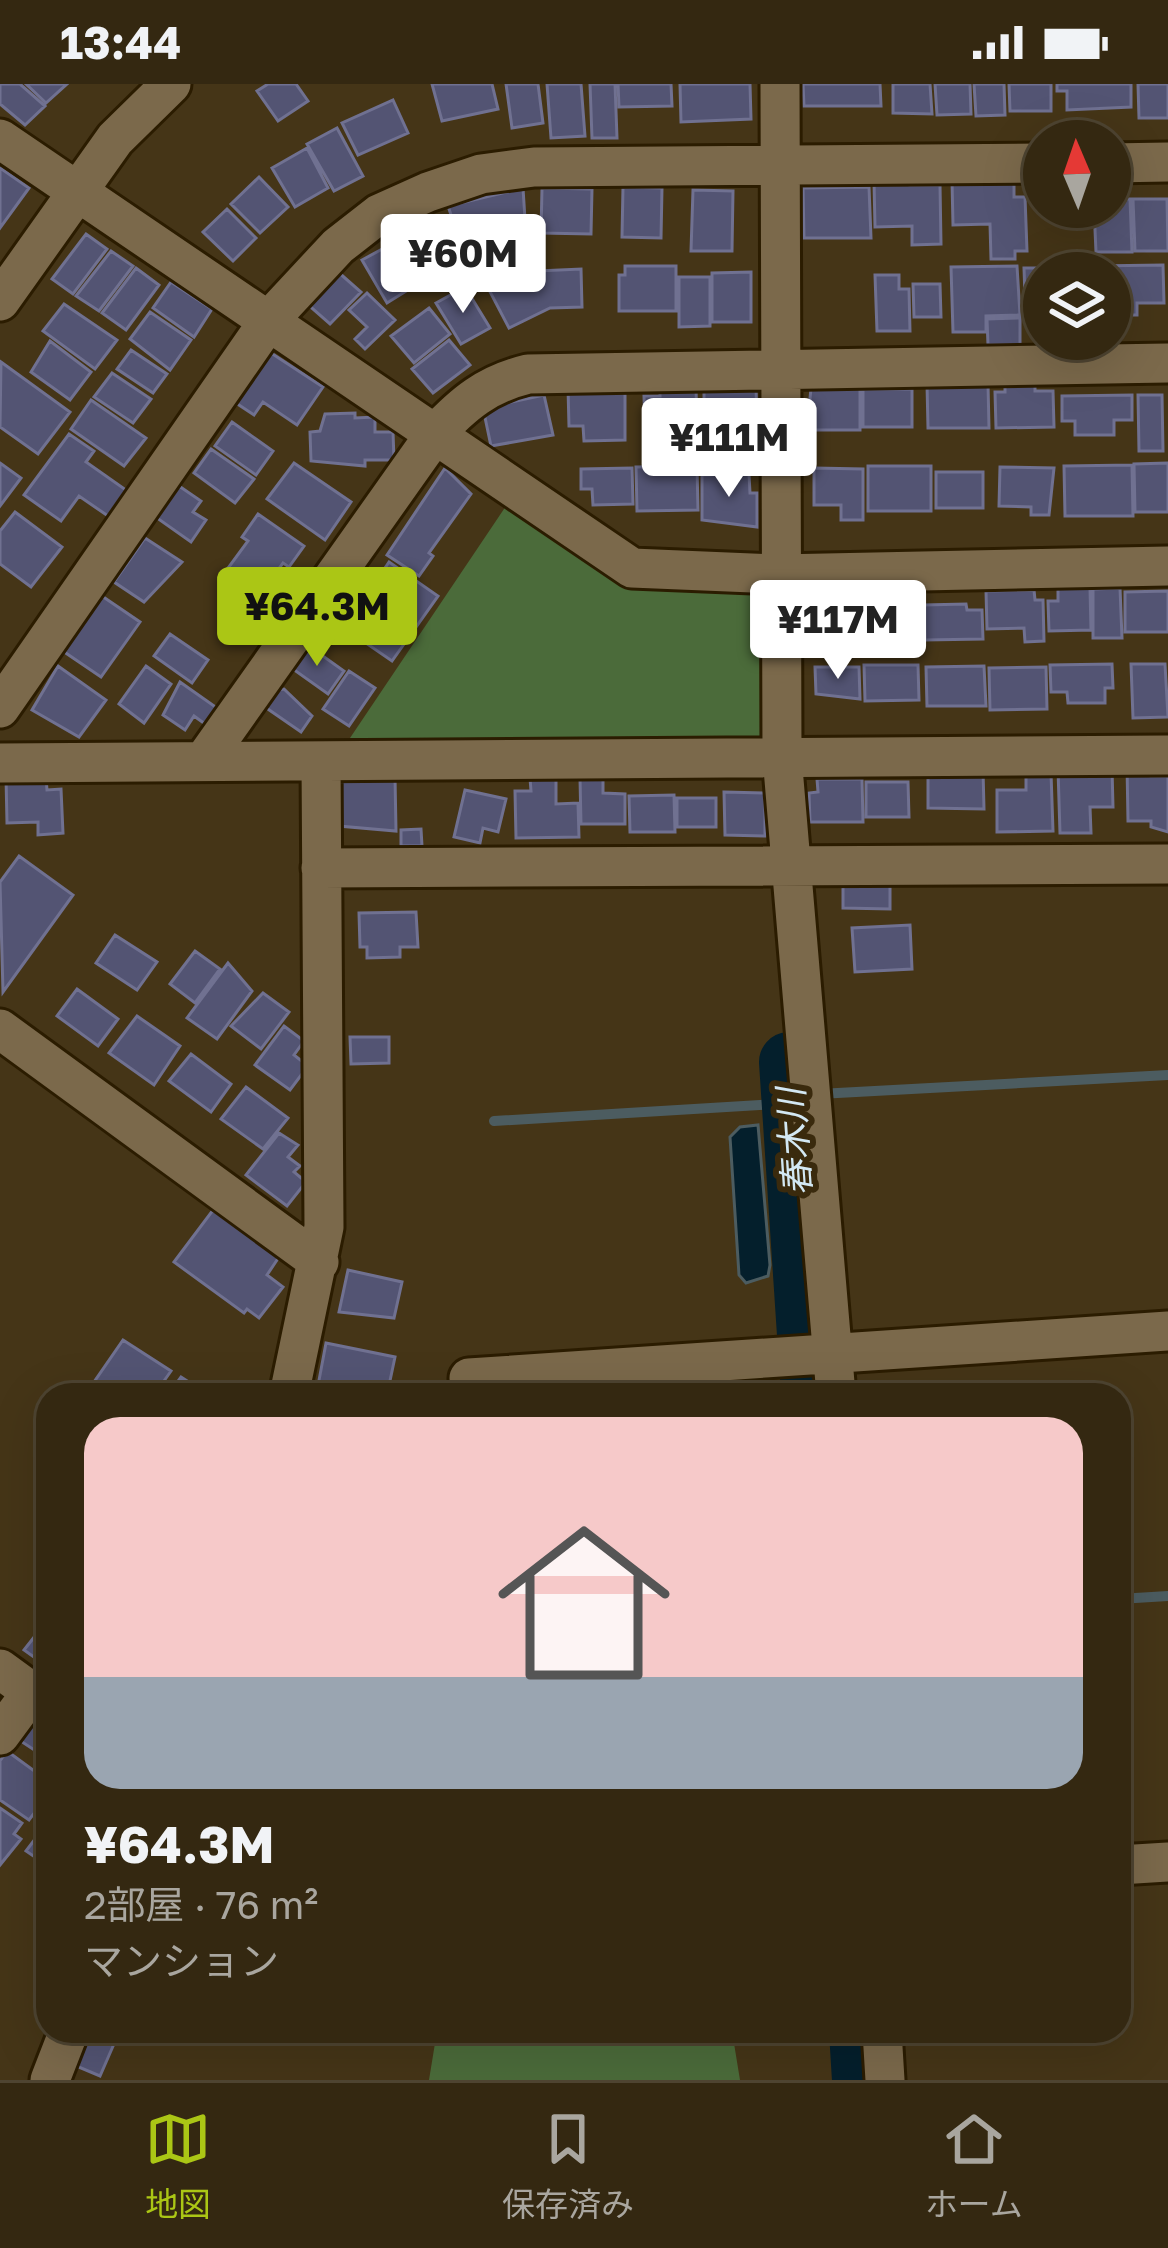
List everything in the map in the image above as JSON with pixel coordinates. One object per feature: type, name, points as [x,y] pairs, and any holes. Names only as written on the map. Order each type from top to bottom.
[{"type":"street","points":[[0,302],[77,188],[115,140],[171,84]]},
{"type":"street","points":[[781,84],[778,574],[782,755],[835,1383]]},
{"type":"street","points":[[0,139],[632,568],[778,574],[1168,566]]},
{"type":"street","points":[[1131,163],[1168,162]]},
{"type":"street","points":[[0,708],[270,320],[338,246],[379,214],[481,174],[534,167],[1023,163]]},
{"type":"street","points":[[206,759],[435,434],[478,392],[528,374],[1168,363]]},
{"type":"street","points":[[0,764],[1168,755]]},
{"type":"street","points":[[292,1383],[324,1227],[321,761]]},
{"type":"street","points":[[320,868],[1168,864]]},
{"type":"street","points":[[0,1029],[319,1262]]},
{"type":"street","points":[[469,1378],[1168,1331]]},
{"type":"street","points":[[0,1735],[26,1688]]},
{"type":"street","points":[[1131,1864],[1168,1862]]},
{"type":"street","points":[[50,2080],[64,2043]]},
{"type":"street","points":[[883,2043],[885,2080]]},
{"type":"green space","points":[[506,506],[622,585],[766,585],[771,742],[350,738]]},
{"type":"green space","points":[[435,2043],[734,2043],[740,2080],[429,2080]]},
{"type":"water","points":[[758,1125],[770,1265],[768,1276],[746,1283],[739,1275],[730,1137],[740,1127]]},
{"type":"building","points":[[0,84],[20,84],[45,106],[25,125],[0,104]]},
{"type":"building","points":[[26,84],[67,84],[46,103]]},
{"type":"building","points":[[268,84],[296,84],[308,101],[278,121],[257,91]]},
{"type":"building","points":[[432,84],[492,84],[498,109],[442,121]]},
{"type":"building","points":[[506,84],[538,84],[543,123],[512,128]]},
{"type":"building","points":[[547,84],[581,84],[585,136],[551,138]]},
{"type":"building","points":[[590,84],[615,84],[617,138],[592,138]]},
{"type":"building","points":[[618,84],[671,84],[672,106],[619,107]]},
{"type":"building","points":[[680,84],[750,84],[751,119],[681,122]]},
{"type":"building","points":[[803,84],[880,84],[881,106],[804,106]]},
{"type":"building","points":[[893,84],[930,84],[932,114],[893,113]]},
{"type":"building","points":[[935,84],[970,84],[971,114],[937,115]]},
{"type":"building","points":[[974,84],[1004,84],[1005,115],[976,116]]},
{"type":"building","points":[[1009,84],[1051,84],[1051,111],[1010,111]]},
{"type":"building","points":[[1057,84],[1131,84],[1131,107],[1067,110],[1067,91],[1057,91]]},
{"type":"building","points":[[1138,84],[1168,84],[1168,118],[1139,118]]},
{"type":"building","points":[[393,100],[408,133],[358,155],[342,123]]},
{"type":"building","points":[[337,128],[363,176],[334,191],[307,144]]},
{"type":"building","points":[[307,148],[328,188],[295,207],[272,168]]},
{"type":"building","points":[[0,168],[29,188],[0,228]]},
{"type":"building","points":[[259,177],[288,207],[260,233],[231,204]]},
{"type":"building","points":[[1014,179],[1014,197],[1023,197],[1027,251],[1015,251],[1015,259],[991,259],[990,224],[953,225],[952,181]]},
{"type":"building","points":[[910,181],[910,185],[940,185],[941,244],[912,245],[912,226],[875,227],[874,182]]},
{"type":"building","points":[[623,187],[662,188],[661,238],[622,237]]},
{"type":"building","points":[[869,187],[871,238],[804,238],[803,188]]},
{"type":"building","points":[[523,188],[526,235],[464,253],[448,206]]},
{"type":"building","points":[[542,188],[592,189],[591,234],[541,233]]},
{"type":"building","points":[[693,190],[733,191],[732,251],[691,251]]},
{"type":"building","points":[[1133,199],[1167,199],[1168,251],[1135,251]]},
{"type":"building","points":[[227,209],[256,238],[233,261],[203,232]]},
{"type":"building","points":[[1131,226],[1132,252],[1096,252],[1095,228]]},
{"type":"building","points":[[415,230],[439,274],[415,287],[390,243]]},
{"type":"building","points":[[86,234],[107,249],[73,294],[52,279]]},
{"type":"building","points":[[386,247],[411,288],[387,303],[362,260]]},
{"type":"building","points":[[111,251],[133,266],[99,311],[76,296]]},
{"type":"building","points":[[1131,265],[1163,265],[1164,303],[1137,303],[1137,315],[1131,315]]},
{"type":"building","points":[[625,266],[676,266],[676,311],[619,311],[619,275],[625,275]]},
{"type":"building","points":[[1017,266],[1020,315],[986,316],[986,332],[953,332],[951,267]]},
{"type":"building","points":[[136,268],[159,285],[126,330],[102,313]]},
{"type":"building","points":[[581,269],[582,307],[550,308],[509,328],[487,286],[514,274],[517,280],[537,271]]},
{"type":"building","points":[[337,271],[361,292],[330,324],[306,303]]},
{"type":"building","points":[[751,272],[751,322],[712,322],[712,273]]},
{"type":"building","points":[[875,275],[899,275],[899,289],[909,289],[910,331],[877,331]]},
{"type":"building","points":[[679,277],[710,277],[710,326],[679,327]]},
{"type":"building","points":[[171,282],[212,309],[194,337],[153,308]]},
{"type":"building","points":[[913,284],[940,284],[941,317],[914,317]]},
{"type":"building","points":[[465,287],[490,328],[461,344],[436,303]]},
{"type":"building","points":[[367,293],[395,320],[365,349],[355,339],[367,327],[349,310]]},
{"type":"building","points":[[64,304],[117,340],[95,369],[43,331]]},
{"type":"building","points":[[429,308],[450,334],[414,363],[391,336]]},
{"type":"building","points":[[150,312],[191,340],[170,370],[130,339]]},
{"type":"building","points":[[1020,318],[1020,345],[988,345],[987,319]]},
{"type":"building","points":[[449,340],[470,365],[433,393],[412,369]]},
{"type":"building","points":[[50,341],[91,372],[70,400],[31,372]]},
{"type":"building","points":[[265,349],[323,387],[297,425],[263,402],[254,415],[230,399]]},
{"type":"building","points":[[131,350],[167,374],[153,393],[117,369]]},
{"type":"building","points":[[1,362],[70,412],[38,454],[0,427]]},
{"type":"building","points":[[112,373],[151,399],[133,423],[94,397]]},
{"type":"building","points":[[1035,383],[1035,391],[1053,391],[1054,427],[996,428],[995,392],[1005,392],[1005,384]]},
{"type":"building","points":[[927,384],[988,384],[989,428],[928,428]]},
{"type":"building","points":[[660,385],[696,385],[697,434],[645,434],[644,396],[660,396]]},
{"type":"building","points":[[704,385],[756,385],[757,428],[704,427]]},
{"type":"building","points":[[595,387],[596,393],[625,393],[625,440],[584,441],[583,426],[569,426],[568,388]]},
{"type":"building","points":[[811,388],[860,388],[860,430],[807,430]]},
{"type":"building","points":[[863,389],[912,389],[912,427],[863,427]]},
{"type":"building","points":[[544,395],[553,435],[491,446],[483,408]]},
{"type":"building","points":[[1132,395],[1132,420],[1114,420],[1114,435],[1075,435],[1075,421],[1062,421],[1062,396]]},
{"type":"building","points":[[1138,395],[1162,395],[1163,451],[1139,451]]},
{"type":"building","points":[[91,400],[146,438],[124,466],[71,429]]},
{"type":"building","points":[[355,413],[355,418],[375,417],[375,432],[393,432],[394,460],[365,460],[365,466],[311,461],[310,432],[320,431],[325,414]]},
{"type":"building","points":[[232,422],[273,451],[256,475],[215,446]]},
{"type":"building","points":[[69,434],[94,451],[86,462],[126,490],[108,516],[79,496],[61,521],[24,495]]},
{"type":"building","points":[[211,449],[254,479],[235,503],[194,473]]},
{"type":"building","points":[[0,463],[21,478],[0,506]]},
{"type":"building","points":[[294,463],[351,502],[325,540],[267,499]]},
{"type":"building","points":[[1168,463],[1168,512],[1135,512],[1134,464]]},
{"type":"building","points":[[1132,465],[1133,516],[1065,516],[1064,466]]},
{"type":"building","points":[[697,466],[698,510],[637,511],[636,467]]},
{"type":"building","points":[[868,466],[931,466],[931,511],[868,511]]},
{"type":"building","points":[[1000,467],[1054,468],[1049,515],[1031,515],[1031,507],[999,506]]},
{"type":"building","points":[[445,468],[471,494],[429,553],[433,556],[419,576],[387,555]]},
{"type":"building","points":[[632,468],[633,504],[593,505],[592,489],[581,489],[581,469]]},
{"type":"building","points":[[814,468],[863,469],[863,520],[841,520],[841,505],[814,505]]},
{"type":"building","points":[[936,472],[983,472],[983,508],[936,508]]},
{"type":"building","points":[[749,474],[750,493],[757,493],[757,527],[702,520],[702,475]]},
{"type":"building","points":[[179,486],[201,501],[193,512],[206,520],[191,542],[157,518]]},
{"type":"building","points":[[15,512],[62,547],[31,587],[0,564],[0,531]]},
{"type":"building","points":[[258,514],[304,546],[289,567],[283,563],[257,598],[223,575],[248,541],[242,537]]},
{"type":"building","points":[[145,538],[182,562],[144,602],[114,582]]},
{"type":"building","points":[[389,562],[438,596],[392,661],[328,617],[359,576],[381,591],[387,583],[379,577]]},
{"type":"building","points":[[1058,588],[1090,588],[1091,630],[1049,631],[1048,601],[1058,601]]},
{"type":"building","points":[[1120,588],[1122,638],[1093,638],[1093,589]]},
{"type":"building","points":[[1034,590],[1035,600],[1043,600],[1044,641],[1025,642],[1024,628],[987,629],[986,591]]},
{"type":"building","points":[[841,591],[854,595],[855,637],[804,638],[803,596]]},
{"type":"building","points":[[1168,591],[1168,632],[1125,632],[1125,592]]},
{"type":"building","points":[[96,592],[140,622],[101,677],[57,647]]},
{"type":"building","points":[[858,603],[877,603],[877,610],[919,610],[921,652],[859,653]]},
{"type":"building","points":[[966,604],[967,610],[982,610],[983,639],[925,640],[924,605]]},
{"type":"building","points":[[170,634],[208,660],[192,683],[154,656]]},
{"type":"building","points":[[306,644],[344,671],[328,694],[290,667]]},
{"type":"building","points":[[1112,664],[1113,688],[1105,688],[1105,703],[1068,703],[1067,692],[1051,692],[1050,665]]},
{"type":"building","points":[[1131,664],[1165,664],[1168,717],[1133,718]]},
{"type":"building","points":[[864,665],[918,665],[919,700],[865,701]]},
{"type":"building","points":[[58,666],[106,700],[79,737],[32,710]]},
{"type":"building","points":[[146,666],[171,684],[144,723],[119,704]]},
{"type":"building","points":[[984,666],[986,706],[927,706],[926,667]]},
{"type":"building","points":[[815,667],[859,667],[860,699],[816,694]]},
{"type":"building","points":[[1046,667],[1047,709],[990,710],[989,668]]},
{"type":"building","points":[[349,671],[375,688],[349,726],[323,709]]},
{"type":"building","points":[[180,682],[217,708],[205,724],[194,716],[185,730],[163,715]]},
{"type":"building","points":[[284,689],[312,716],[301,732],[265,707],[276,690]]},
{"type":"building","points":[[1127,765],[1150,765],[1151,776],[1168,776],[1168,832],[1151,827],[1151,821],[1128,821]]},
{"type":"building","points":[[1112,768],[1113,807],[1090,807],[1091,833],[1060,833],[1058,769]]},
{"type":"building","points":[[983,770],[984,809],[928,808],[928,771]]},
{"type":"building","points":[[1026,772],[1051,773],[1053,831],[997,832],[997,790],[1026,790]]},
{"type":"building","points":[[6,777],[46,777],[47,790],[61,789],[63,833],[38,835],[38,822],[7,823]]},
{"type":"building","points":[[395,777],[396,831],[339,826],[338,778]]},
{"type":"building","points":[[603,777],[603,793],[625,794],[625,824],[581,824],[580,778]]},
{"type":"building","points":[[530,778],[556,778],[556,804],[578,803],[579,837],[516,838],[515,791],[531,791]]},
{"type":"building","points":[[817,779],[862,779],[863,822],[810,822],[809,793],[818,792]]},
{"type":"building","points":[[866,782],[908,782],[909,817],[866,817]]},
{"type":"building","points":[[465,790],[506,799],[498,832],[483,828],[480,843],[454,837]]},
{"type":"building","points":[[724,792],[765,793],[765,836],[725,835]]},
{"type":"building","points":[[674,795],[675,832],[630,832],[629,796]]},
{"type":"building","points":[[677,798],[716,798],[716,827],[677,827]]},
{"type":"building","points":[[421,829],[422,846],[401,846],[401,830]]},
{"type":"building","points":[[19,856],[73,895],[3,992],[0,882]]},
{"type":"building","points":[[843,879],[890,880],[890,909],[843,908]]},
{"type":"building","points":[[416,912],[418,947],[400,947],[400,957],[367,958],[367,947],[360,947],[359,913]]},
{"type":"building","points":[[910,925],[912,969],[855,972],[852,928]]},
{"type":"building","points":[[115,935],[157,962],[137,990],[96,963]]},
{"type":"building","points":[[195,951],[220,969],[195,1003],[170,984]]},
{"type":"building","points":[[228,963],[252,991],[217,1039],[187,1018]]},
{"type":"building","points":[[77,989],[118,1019],[98,1046],[57,1016]]},
{"type":"building","points":[[263,993],[289,1012],[261,1049],[231,1026]]},
{"type":"building","points":[[137,1016],[180,1046],[154,1085],[109,1053]]},
{"type":"building","points":[[284,1026],[304,1041],[294,1055],[308,1066],[290,1090],[255,1065]]},
{"type":"building","points":[[350,1037],[389,1037],[389,1063],[351,1064]]},
{"type":"building","points":[[191,1054],[231,1084],[211,1112],[169,1081]]},
{"type":"building","points":[[246,1087],[288,1118],[263,1149],[221,1119]]},
{"type":"building","points":[[279,1133],[298,1145],[288,1157],[300,1166],[294,1172],[306,1182],[287,1206],[246,1175]]},
{"type":"building","points":[[213,1210],[279,1257],[267,1275],[283,1287],[259,1318],[247,1309],[244,1313],[174,1262]]},
{"type":"building","points":[[348,1270],[402,1282],[394,1318],[339,1312]]},
{"type":"building","points":[[123,1340],[171,1371],[162,1383],[93,1383]]},
{"type":"building","points":[[326,1343],[395,1357],[390,1383],[318,1383]]},
{"type":"building","points":[[36,1635],[36,1658],[24,1650]]},
{"type":"building","points":[[35,1707],[36,1708],[36,1751],[13,1736]]},
{"type":"building","points":[[7,1751],[36,1772],[36,1811],[29,1820],[0,1800],[0,1761]]},
{"type":"building","points":[[0,1808],[22,1823],[14,1834],[21,1839],[0,1865]]},
{"type":"building","points":[[36,1838],[36,1858],[26,1851]]},
{"type":"building","points":[[78,2043],[114,2043],[100,2076],[69,2063]]},
{"type":"waterway","name":"春木川","points":[[789,1062],[810,1383]]},
{"type":"waterway","points":[[819,1094],[1168,1075]]},
{"type":"waterway","points":[[494,1121],[792,1103]]},
{"type":"waterway","points":[[1131,1598],[1168,1596]]},
{"type":"waterway","name":"春木川","points":[[860,2043],[862,2080]]}]
